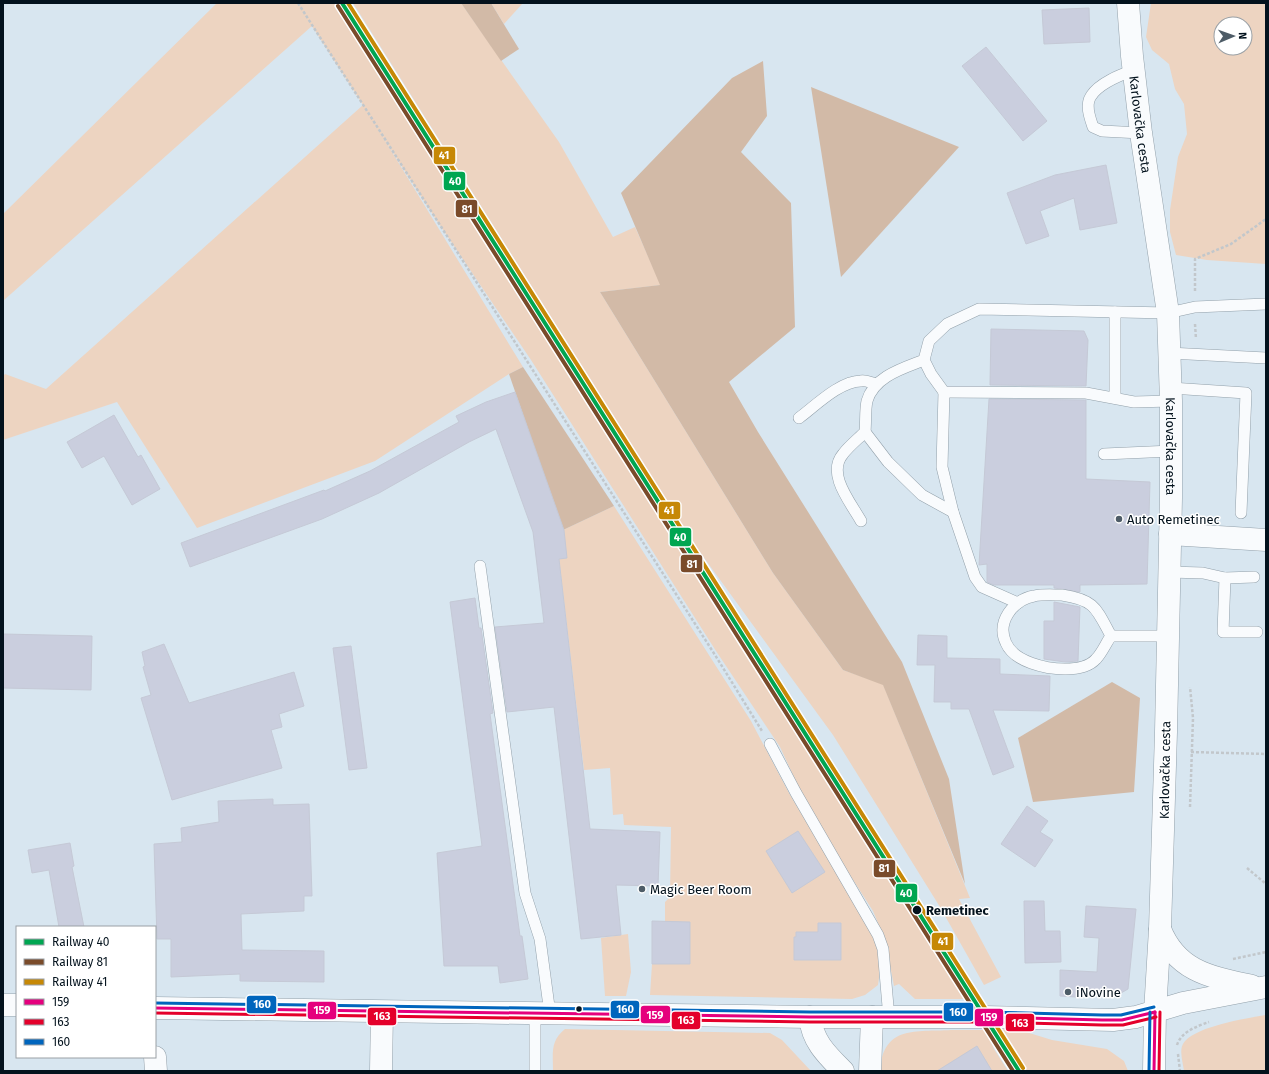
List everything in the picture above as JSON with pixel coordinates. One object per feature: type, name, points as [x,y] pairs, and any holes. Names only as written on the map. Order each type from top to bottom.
[{"type":"main road","name":"Karlovačka cesta","points":[[1128,3],[1141,133],[1168,313],[1171,395],[1172,451],[1170,534],[1160,929],[1155,1012],[1154,1071]]},
{"type":"main road","points":[[1170,534],[1266,540]]},
{"type":"main road","points":[[1160,929],[1165,942],[1171,950],[1188,966],[1217,978],[1264,988]]},
{"type":"main road","points":[[156,1008],[880,1018],[985,1017],[1113,1020],[1155,1012],[1197,1000],[1264,988]]},
{"type":"main road","points":[[3,1005],[16,1005]]},
{"type":"main road","points":[[381,1071],[382,1012]]},
{"type":"main road","points":[[810,1017],[814,1037],[822,1049],[843,1071]]},
{"type":"main road","points":[[870,1071],[880,1018]]},
{"type":"main road","points":[[155,1058],[156,1071]]},
{"type":"lane","points":[[1134,70],[1111,79],[1091,96],[1088,104],[1089,117],[1093,127],[1102,131],[1141,133]]},
{"type":"lane","points":[[1018,603],[982,587],[975,577],[953,512],[942,467],[944,392],[931,374],[924,360],[929,341],[947,324],[979,309],[1168,313],[1195,307],[1266,304]]},
{"type":"lane","points":[[1115,312],[1115,398]]},
{"type":"lane","points":[[1169,353],[1266,358]]},
{"type":"lane","points":[[924,360],[892,372],[876,384],[867,400],[865,432],[888,462],[922,495],[953,512]]},
{"type":"lane","points":[[799,418],[841,387],[853,381],[863,380],[876,384]]},
{"type":"lane","points":[[944,392],[1086,393],[1134,402],[1171,395],[1246,393],[1241,513]]},
{"type":"lane","points":[[860,521],[838,481],[838,463],[842,454],[865,432]]},
{"type":"lane","points":[[1104,454],[1172,451]]},
{"type":"lane","points":[[480,566],[525,893],[540,939],[542,1014],[535,1071]]},
{"type":"lane","points":[[1169,572],[1203,574],[1225,578],[1254,578]]},
{"type":"lane","points":[[1225,578],[1223,632],[1258,632]]},
{"type":"lane","points":[[1062,595],[1080,598],[1097,608],[1111,636],[1096,660],[1077,669],[1060,669],[1037,665],[1021,659],[1006,644],[1002,629],[1007,613],[1018,603],[1033,596],[1062,595]]},
{"type":"lane","points":[[1111,636],[1167,636]]},
{"type":"lane","points":[[770,744],[796,793],[878,935],[883,949],[880,1018]]},
{"type":"path","points":[[298,3],[715,655],[770,744]]},
{"type":"path","points":[[1191,752],[1266,754]]},
{"type":"path","points":[[1247,868],[1266,884]]},
{"type":"path","points":[[1229,959],[1266,952]]},
{"type":"path","points":[[1180,1071],[1177,1047],[1178,1041],[1189,1030]]},
{"type":"shaded area","points":[[217,3],[342,3],[726,610],[965,999],[915,999],[899,984],[894,986],[885,940],[873,911],[812,816],[780,747],[716,651],[531,360],[437,221],[381,134],[523,367],[509,374],[375,461],[197,528],[117,402],[3,440],[3,376],[5,374],[46,389],[363,105],[312,26],[3,301],[3,214]]},
{"type":"shaded area","points":[[353,3],[461,3],[559,142],[613,237],[635,227],[661,285],[600,292],[773,573],[843,670],[883,684],[970,898],[959,899],[1001,977],[984,985],[940,907],[833,735],[694,544]]},
{"type":"shaded area","points":[[461,3],[491,3],[519,49],[501,61]]},
{"type":"shaded area","points":[[491,3],[523,3],[504,24]]},
{"type":"shaded area","points":[[1151,3],[1266,3],[1266,264],[1207,260],[1176,255],[1170,232],[1170,210],[1178,157],[1187,134],[1184,104],[1175,89],[1169,64],[1152,50],[1146,37]]},
{"type":"shaded area","points":[[763,61],[767,116],[741,152],[791,203],[795,327],[729,382],[758,432],[902,662],[949,779],[965,884],[883,685],[843,670],[773,573],[600,292],[660,285],[621,193],[732,78]]},
{"type":"shaded area","points":[[811,87],[959,147],[841,277]]},
{"type":"shaded area","points":[[523,367],[614,506],[563,530],[509,374]]},
{"type":"shaded area","points":[[614,506],[751,721],[789,793],[858,908],[879,949],[880,971],[878,985],[865,995],[852,999],[650,995],[652,964],[690,964],[690,922],[665,922],[665,902],[670,897],[671,827],[624,825],[623,814],[613,815],[610,768],[584,770],[559,559],[566,558],[563,530]]},
{"type":"shaded area","points":[[1112,682],[1140,698],[1134,792],[1033,802],[1018,738]]},
{"type":"shaded area","points":[[628,934],[631,972],[626,996],[605,996],[601,938]]},
{"type":"shaded area","points":[[1266,1015],[1266,1071],[1184,1071],[1181,1050],[1183,1044],[1188,1038],[1208,1028],[1221,1024]]},
{"type":"shaded area","points":[[1000,1028],[1026,1032],[1052,1040],[1107,1049],[1124,1061],[1128,1071],[1027,1071]]},
{"type":"shaded area","points":[[565,1029],[770,1033],[782,1040],[811,1071],[553,1071],[553,1048],[557,1038]]},
{"type":"shaded area","points":[[986,1030],[994,1049],[1008,1071],[880,1071],[882,1056],[887,1045],[895,1038],[914,1032]]},
{"type":"building","points":[[1089,8],[1090,42],[1044,44],[1042,10]]},
{"type":"building","points":[[986,47],[1047,121],[1023,141],[962,66]]},
{"type":"building","points":[[1106,165],[1117,223],[1080,230],[1074,198],[1040,211],[1049,236],[1026,244],[1007,193],[1055,175]]},
{"type":"building","points":[[991,329],[1084,331],[1088,340],[1086,386],[990,385]]},
{"type":"building","points":[[515,392],[564,530],[567,558],[559,559],[590,829],[660,832],[658,886],[616,885],[621,935],[581,939],[554,707],[507,712],[495,627],[544,623],[533,532],[496,429],[469,442],[379,493],[322,519],[190,567],[181,543],[324,490],[325,491],[370,471],[459,422],[456,416],[486,402]]},
{"type":"building","points":[[989,399],[1086,400],[1086,479],[1150,482],[1147,584],[1080,585],[1080,592],[1054,588],[1054,585],[994,585],[987,582],[987,564],[979,565]]},
{"type":"building","points":[[114,415],[138,457],[141,455],[160,489],[132,505],[104,456],[82,468],[67,442]]},
{"type":"building","points":[[475,598],[479,628],[481,628],[493,713],[490,714],[520,936],[522,936],[528,979],[500,983],[498,966],[444,966],[437,853],[482,846],[450,602]]},
{"type":"building","points":[[1054,602],[1080,607],[1078,661],[1065,662],[1044,659],[1044,621],[1054,621]]},
{"type":"building","points":[[3,634],[92,636],[91,690],[3,688]]},
{"type":"building","points":[[918,635],[947,636],[947,658],[1000,659],[1000,674],[1050,676],[1049,711],[993,710],[1014,767],[993,775],[969,709],[951,709],[951,702],[934,702],[935,665],[917,665]]},
{"type":"building","points":[[164,644],[189,703],[294,672],[304,706],[279,714],[282,727],[271,730],[282,768],[172,800],[141,698],[151,695],[143,667],[145,666],[142,652]]},
{"type":"building","points":[[351,646],[367,768],[349,770],[333,648]]},
{"type":"building","points":[[273,799],[273,805],[309,804],[312,896],[304,896],[304,911],[241,914],[242,950],[324,951],[324,982],[240,981],[240,974],[171,977],[171,939],[157,939],[154,844],[182,842],[181,828],[219,822],[218,801]]},
{"type":"building","points":[[1027,806],[1048,821],[1040,832],[1053,840],[1035,867],[1001,844]]},
{"type":"building","points":[[798,831],[825,872],[792,893],[766,851]]},
{"type":"building","points":[[70,843],[74,866],[72,867],[84,926],[59,926],[49,870],[32,873],[28,850]]},
{"type":"building","points":[[1024,901],[1044,901],[1045,931],[1060,931],[1061,962],[1025,963]]},
{"type":"building","points":[[1086,906],[1136,909],[1128,989],[1121,993],[1076,990],[1076,997],[1060,996],[1060,970],[1097,972],[1099,938],[1084,937]]},
{"type":"building","points":[[652,921],[690,922],[690,964],[652,964]]},
{"type":"building","points":[[818,923],[841,923],[841,960],[794,960],[794,937],[796,937],[796,932],[818,932]]},
{"type":"building","points":[[977,1046],[992,1071],[937,1071]]},
{"type":"rail line","name":"40","points":[[342,3],[1019,1071]]},
{"type":"rail line","name":"41","points":[[348,3],[1023,1068]]},
{"type":"rail line","name":"81","points":[[338,6],[1013,1071]]},
{"type":"transit line","name":"160","points":[[156,1003],[810,1012],[985,1012],[1102,1015],[1121,1015],[1154,1007]]},
{"type":"transit line","name":"159","points":[[156,1008],[810,1017],[985,1017],[1102,1020],[1122,1020],[1155,1012]]},
{"type":"transit line","name":"160","points":[[1149,1071],[1150,1012]]},
{"type":"transit line","name":"159","points":[[1154,1071],[1155,1012]]},
{"type":"transit line","name":"163","points":[[1159,1071],[1160,1012]]},
{"type":"transit line","name":"163","points":[[156,1013],[810,1022],[985,1022],[1102,1025],[1123,1025],[1156,1017]]},
{"type":"place","name":"Auto Remetinec","points":[[1119,519]]},
{"type":"place","name":"Magic Beer Room","points":[[642,889]]},
{"type":"place","name":"Remetinec","points":[[917,910]]},
{"type":"place","name":"iNovine","points":[[1068,992]]}]
